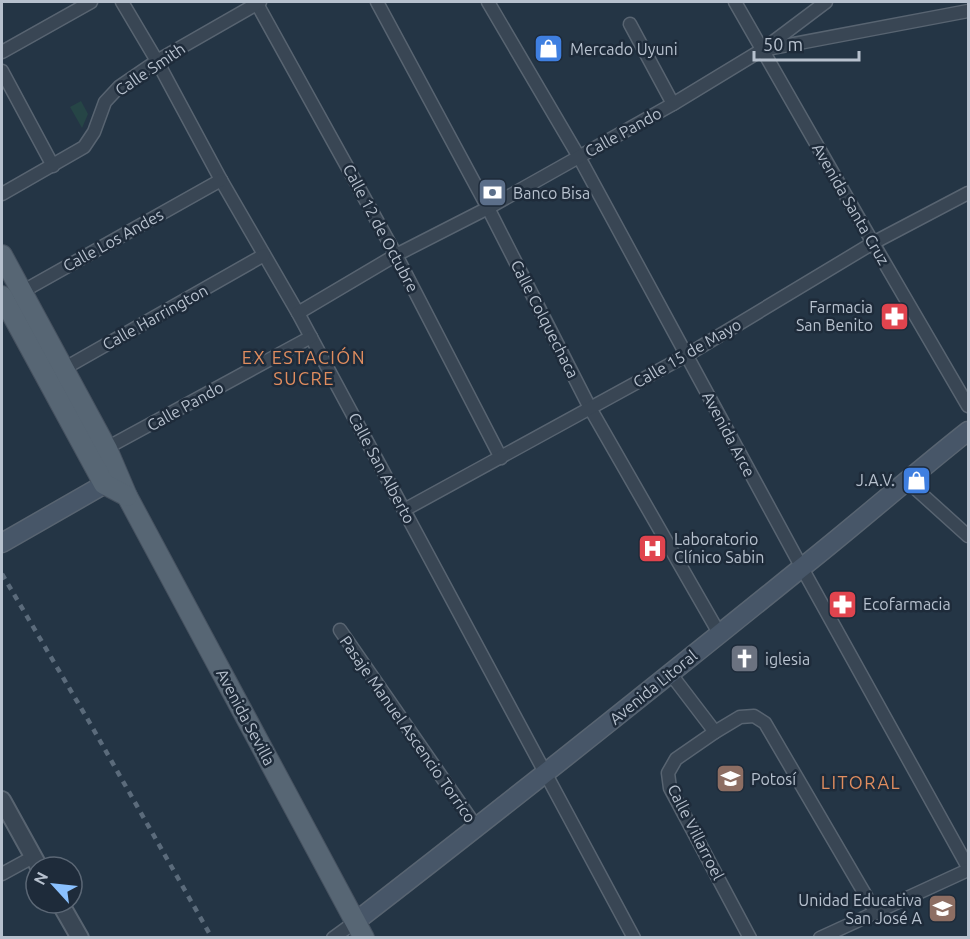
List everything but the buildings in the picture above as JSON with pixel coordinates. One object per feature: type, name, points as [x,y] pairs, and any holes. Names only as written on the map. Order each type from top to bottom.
[{"type":"main road","name":"Avenida Sevilla","points":[[2,255],[64,368],[98,453],[112,480],[128,496],[360,930]]},
{"type":"main road","name":"Avenida Sevilla","points":[[3,298],[46,378],[98,453]]},
{"type":"main road","name":"Avenida Litoral","points":[[360,930],[477,828],[969,431]]},
{"type":"main road","points":[[2,542],[112,480]]},
{"type":"street","points":[[2,52],[91,2]]},
{"type":"street","name":"Calle San Alberto","points":[[122,2],[298,313],[634,938]]},
{"type":"street","name":"Calle Smith","points":[[2,194],[84,147],[94,132],[105,102],[119,87],[157,61],[257,2]]},
{"type":"street","name":"Calle 12 de Octubre","points":[[257,2],[396,255],[501,458]]},
{"type":"street","name":"Calle Colquechaca","points":[[377,2],[488,208],[590,408],[719,633]]},
{"type":"street","name":"Avenida Arce","points":[[489,2],[579,157],[802,568],[969,869]]},
{"type":"street","name":"Avenida Santa Cruz","points":[[735,2],[969,406]]},
{"type":"street","points":[[762,50],[826,2]]},
{"type":"street","name":"Calle Pando","points":[[298,313],[396,255],[488,208],[673,104],[762,50],[969,11]]},
{"type":"street","points":[[630,24],[673,104]]},
{"type":"street","points":[[2,71],[53,166]]},
{"type":"street","name":"Calle Los Andes","points":[[3,298],[22,291],[221,180]]},
{"type":"street","name":"Calle 15 de Mayo","points":[[404,510],[687,355],[873,243],[969,194]]},
{"type":"street","name":"Calle Harrington","points":[[46,378],[264,255]]},
{"type":"street","name":"Calle Pando","points":[[98,453],[311,337]]},
{"type":"street","points":[[906,480],[969,536]]},
{"type":"street","name":"Pasaje Manuel Ascencio Torrico","points":[[340,630],[477,828]]},
{"type":"street","points":[[670,673],[715,732]]},
{"type":"street","name":"Calle Villarroel","points":[[750,938],[670,788],[668,773],[676,759],[740,717],[754,716],[765,723],[876,913]]},
{"type":"street","points":[[2,800],[32,855]]},
{"type":"street","points":[[2,874],[24,866]]},
{"type":"street","points":[[820,938],[969,869]]},
{"type":"street","points":[[67,915],[80,938]]},
{"type":"street","name":"Avenida Litoral","points":[[336,936],[360,930]]},
{"type":"green space","points":[[81,101],[88,114],[82,128],[70,107]]},
{"type":"railway","points":[[2,574],[212,938]]},
{"type":"place","name":"Mercado Uyuni","points":[[549,49]]},
{"type":"place","name":"Banco Bisa","points":[[492,193]]},
{"type":"place","name":"Farmacia San Benito","points":[[894,316]]},
{"type":"place","name":"J.A.V.","points":[[916,480]]},
{"type":"place","name":"Laboratorio Clínico Sabin","points":[[653,548]]},
{"type":"place","name":"Ecofarmacia","points":[[842,604]]},
{"type":"place","name":"iglesia","points":[[744,659]]},
{"type":"place","name":"Potosí","points":[[730,779]]},
{"type":"place","name":"Unidad Educativa San José A","points":[[943,909]]},
{"type":"district","name":"EX ESTACIÓN SUCRE","points":[[304,367]]},
{"type":"district","name":"LITORAL","points":[[861,782]]}]
